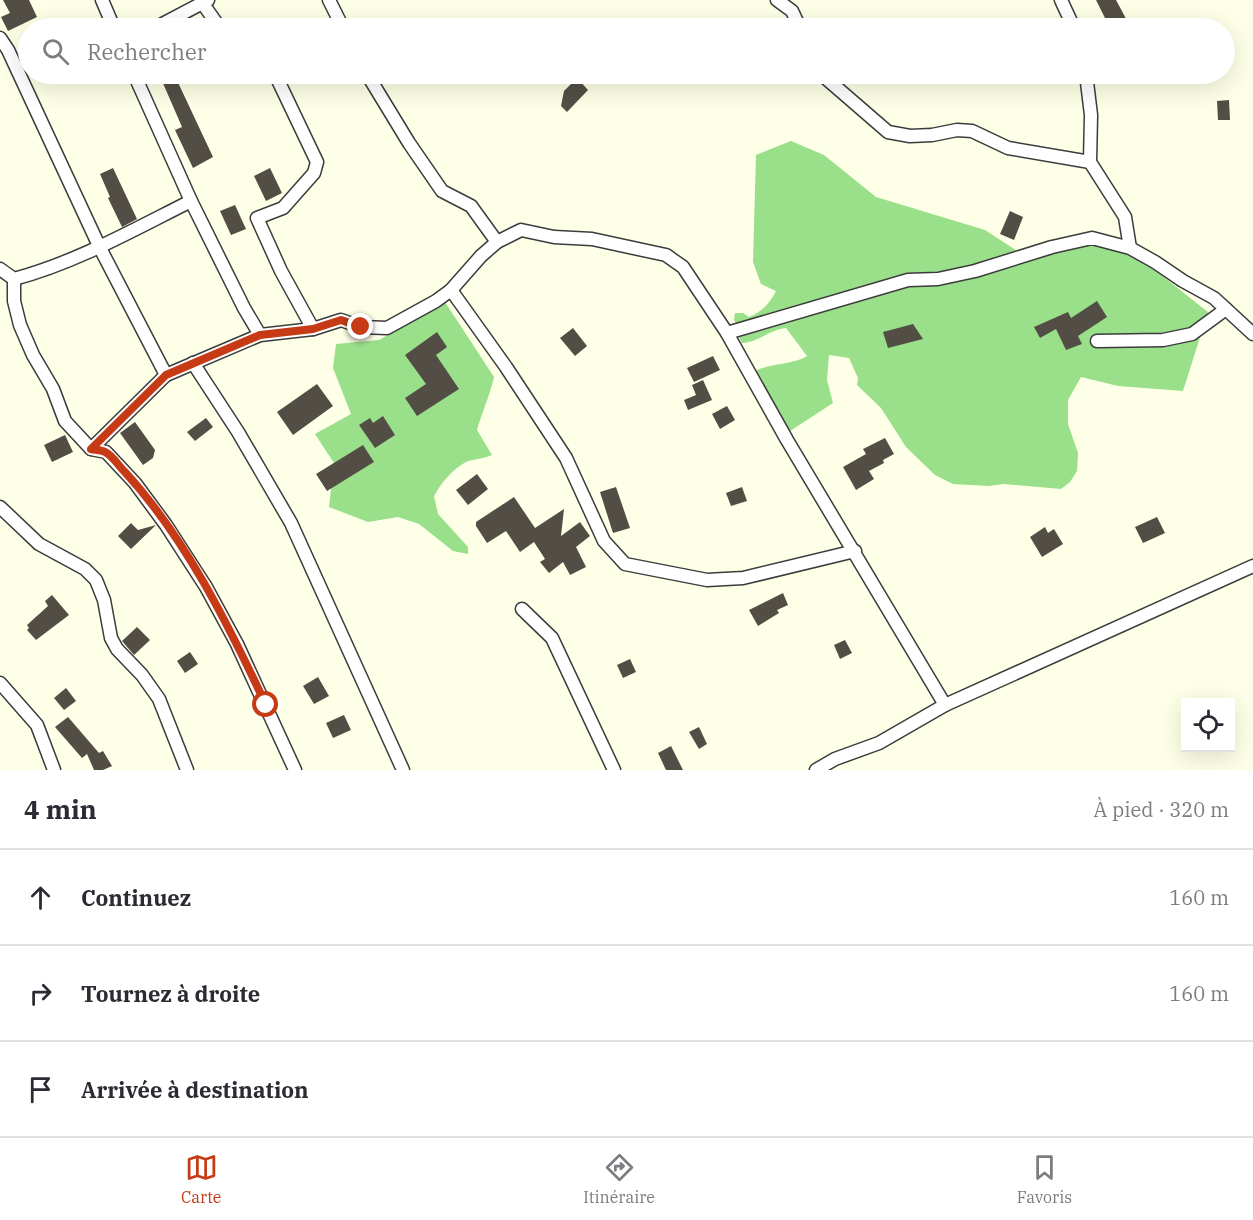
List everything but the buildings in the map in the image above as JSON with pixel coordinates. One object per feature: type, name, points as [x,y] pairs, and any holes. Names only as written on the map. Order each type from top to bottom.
[{"type":"street","points":[[102,0],[110,18]]},
{"type":"street","points":[[329,0],[338,18]]},
{"type":"street","points":[[777,0],[792,11],[795,18]]},
{"type":"street","points":[[1061,0],[1069,18]]},
{"type":"street","points":[[175,18],[206,2],[215,18]]},
{"type":"street","points":[[0,38],[18,72]]},
{"type":"street","points":[[24,84],[99,248],[166,375]]},
{"type":"street","points":[[138,84],[190,201],[243,308],[260,335]]},
{"type":"street","points":[[280,84],[317,162],[314,172],[283,208],[257,218],[281,271],[313,329]]},
{"type":"street","points":[[373,84],[442,191],[471,206],[497,242]]},
{"type":"street","points":[[833,84],[888,132],[910,136],[957,130],[972,131],[1008,148],[1090,162]]},
{"type":"street","points":[[1087,84],[1091,115],[1090,162],[1125,217],[1130,248]]},
{"type":"street","points":[[14,279],[47,270],[99,248],[190,201]]},
{"type":"street","points":[[91,449],[166,375],[260,335],[313,329],[341,320],[361,327],[387,328],[436,301],[451,290],[481,256],[497,242],[521,230],[554,237],[592,238],[666,255],[683,267],[727,333],[787,440],[945,705]]},
{"type":"street","points":[[727,333],[908,280],[938,279],[975,271],[1092,237],[1130,248],[1214,298],[1253,334]]},
{"type":"street","points":[[0,269],[14,279]]},
{"type":"street","points":[[14,279],[14,301],[20,325],[33,355],[53,389],[65,421],[91,449],[106,452],[135,483],[166,525],[206,587],[237,644],[295,770]]},
{"type":"street","points":[[451,290],[506,367],[566,458],[604,541],[625,564],[707,580],[743,578],[855,551]]},
{"type":"street","points":[[1097,341],[1163,340],[1192,334],[1226,309]]},
{"type":"street","points":[[194,363],[238,432],[291,523],[403,770]]},
{"type":"street","points":[[0,507],[39,544],[85,569],[96,580],[104,600],[111,638],[117,650],[142,675],[159,699],[187,770]]},
{"type":"street","points":[[816,770],[835,759],[879,743],[945,705],[1253,566]]},
{"type":"street","points":[[522,609],[552,638],[614,770]]},
{"type":"street","points":[[0,683],[37,725],[54,770]]},
{"type":"green space","points":[[791,141],[824,155],[876,197],[985,230],[1031,260],[1064,247],[1084,243],[1118,250],[1150,268],[1208,312],[1183,391],[1118,386],[1081,377],[1068,400],[1068,424],[1078,453],[1077,471],[1070,482],[1061,489],[1004,484],[988,486],[953,484],[935,475],[906,447],[881,408],[857,385],[858,378],[849,358],[829,355],[827,380],[833,403],[787,433],[752,373],[807,356],[786,328],[742,343],[735,329],[737,325],[734,320],[735,313],[743,313],[749,317],[762,310],[776,291],[761,284],[753,262],[756,155]]},
{"type":"green space","points":[[445,302],[494,377],[477,430],[492,455],[468,461],[457,467],[434,496],[438,514],[468,547],[468,554],[453,551],[419,524],[398,517],[368,522],[329,507],[334,463],[315,434],[351,414],[333,368],[336,344],[379,340]]},
{"type":"route","points":[[266,705],[206,587],[166,525],[135,483],[106,452],[91,449],[166,375],[260,335],[313,329],[341,320],[361,327]]}]
